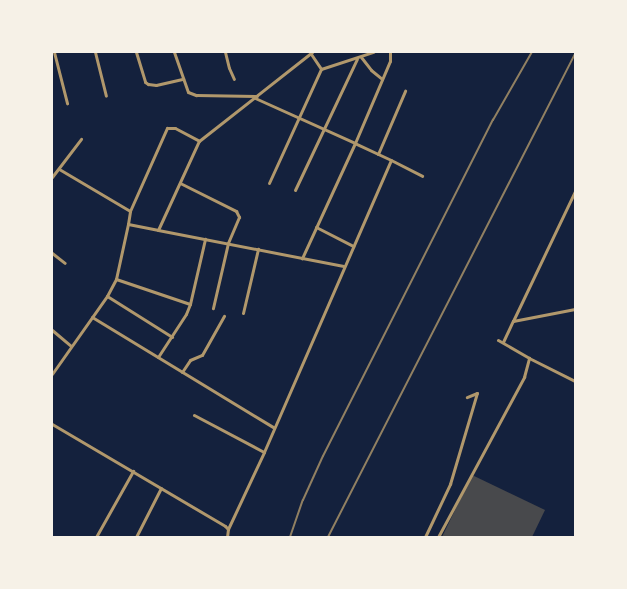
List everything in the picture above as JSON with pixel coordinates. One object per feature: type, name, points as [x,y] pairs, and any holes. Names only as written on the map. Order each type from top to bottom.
[{"type":"street","points":[[54,52],[67,103]]},
{"type":"street","points":[[95,52],[106,96]]},
{"type":"street","points":[[136,52],[145,82],[148,84],[156,85],[183,80]]},
{"type":"street","points":[[174,52],[186,90],[196,95],[256,97],[299,119],[355,143],[422,176]]},
{"type":"street","points":[[225,52],[229,68],[234,79]]},
{"type":"street","points":[[269,183],[321,69],[362,57],[370,52]]},
{"type":"street","points":[[302,258],[355,143],[390,61],[390,52]]},
{"type":"street","points":[[158,230],[199,141],[311,53],[321,69]]},
{"type":"street","points":[[362,57],[371,70],[382,79]]},
{"type":"street","points":[[294,190],[357,58]]},
{"type":"street","points":[[378,154],[405,91]]},
{"type":"street","points":[[52,374],[107,296],[116,279],[130,211],[168,128],[174,128],[199,141]]},
{"type":"street","points":[[52,177],[81,139]]},
{"type":"street","points":[[227,537],[228,529],[264,452],[273,427],[391,160]]},
{"type":"street","points":[[58,169],[130,211]]},
{"type":"street","points":[[180,183],[236,211],[238,214],[238,221],[228,243],[214,308]]},
{"type":"street","points":[[503,342],[575,191]]},
{"type":"street","points":[[128,224],[344,266]]},
{"type":"street","points":[[316,227],[353,246]]},
{"type":"street","points":[[158,357],[172,337],[190,304],[205,239]]},
{"type":"street","points":[[243,313],[258,249]]},
{"type":"street","points":[[52,253],[65,263]]},
{"type":"street","points":[[116,279],[190,304]]},
{"type":"street","points":[[107,296],[172,337]]},
{"type":"street","points":[[513,321],[575,310]]},
{"type":"street","points":[[92,316],[273,427]]},
{"type":"street","points":[[182,372],[190,360],[202,355],[224,316]]},
{"type":"street","points":[[52,330],[71,346]]},
{"type":"street","points":[[498,340],[529,358],[575,380]]},
{"type":"street","points":[[438,537],[524,377],[529,358]]},
{"type":"street","points":[[426,537],[450,484],[477,393],[467,397]]},
{"type":"street","points":[[194,415],[264,452]]},
{"type":"street","points":[[52,424],[228,529]]},
{"type":"street","points":[[96,537],[133,471]]},
{"type":"street","points":[[136,537],[161,488]]},
{"type":"building","points":[[472,475],[545,510],[532,537],[442,537]]},
{"type":"railway","points":[[290,537],[303,500],[323,456],[493,120],[532,52]]},
{"type":"railway","points":[[328,537],[575,54]]}]
